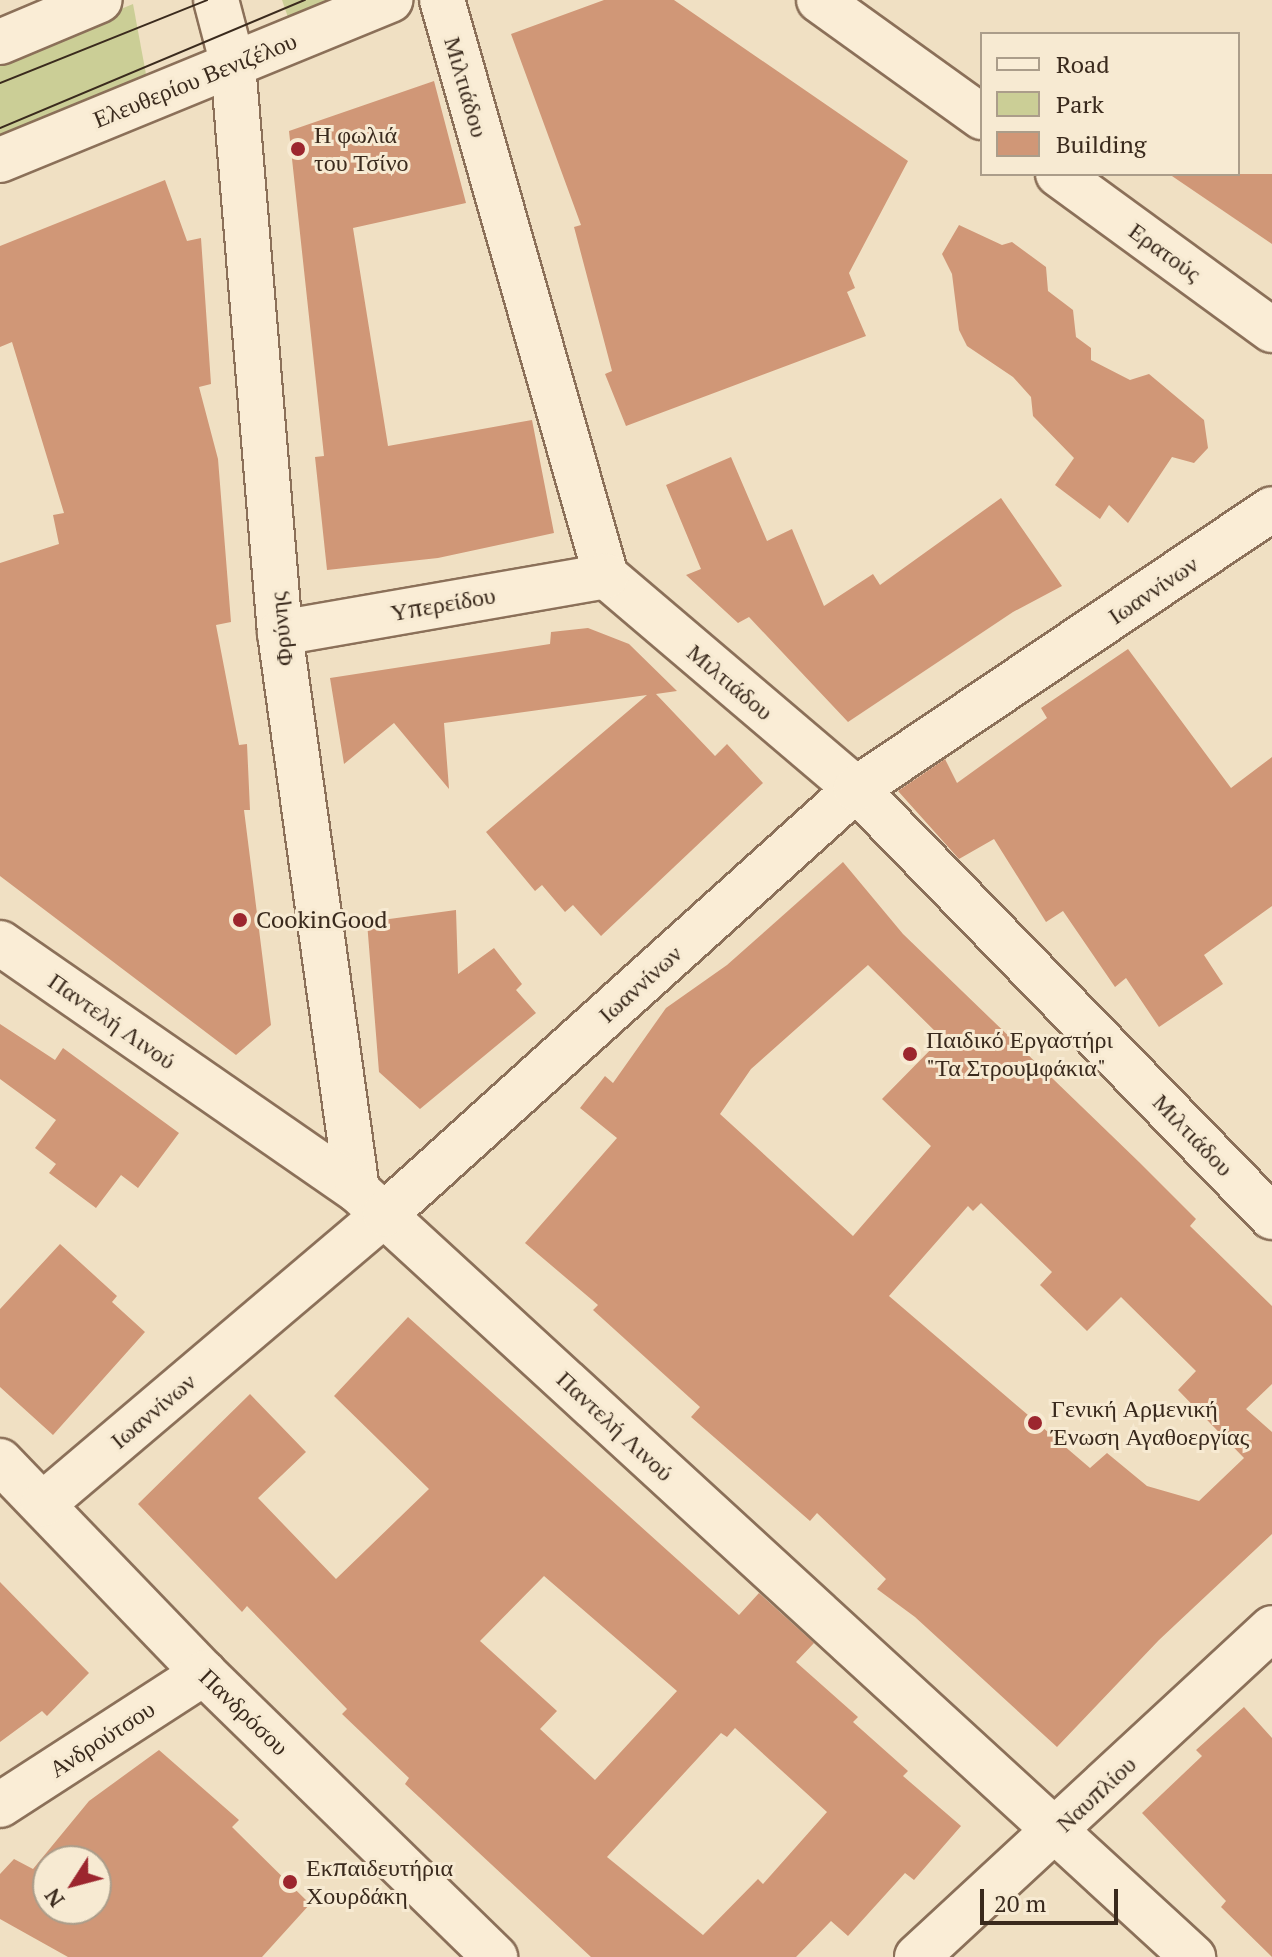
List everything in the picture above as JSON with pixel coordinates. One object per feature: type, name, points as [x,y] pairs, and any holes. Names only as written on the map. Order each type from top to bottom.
[{"type":"street","points":[[0,42],[100,0]]},
{"type":"street","name":"Φρύνης","points":[[216,0],[233,65],[280,633],[371,1202]]},
{"type":"street","name":"Ελευθερίου Βενιζέλου","points":[[0,160],[390,0]]},
{"type":"street","name":"Μιλτιάδου","points":[[442,0],[606,576],[856,789],[1272,1217]]},
{"type":"street","points":[[819,0],[980,116]]},
{"type":"street","name":"Ερατούς","points":[[1061,176],[1272,330]]},
{"type":"street","name":"Ιωαννίνων","points":[[43,1504],[371,1202],[856,789],[1272,509]]},
{"type":"street","name":"Υπερείδου","points":[[280,633],[606,576]]},
{"type":"street","name":"Παντελή Λινού","points":[[0,943],[371,1202],[1193,1957]]},
{"type":"street","name":"Πανδρόσου","points":[[0,1461],[204,1673],[495,1957]]},
{"type":"street","name":"Ναυπλίου","points":[[917,1957],[1272,1628]]},
{"type":"street","name":"Ανδρούτσου","points":[[0,1805],[204,1673]]},
{"type":"green space","points":[[282,0],[355,0],[291,26]]},
{"type":"green space","points":[[133,4],[148,85],[0,145],[0,59]]},
{"type":"building","points":[[604,0],[674,0],[908,161],[849,273],[855,288],[847,292],[866,336],[626,426],[605,374],[612,371],[574,227],[581,225],[511,34]]},
{"type":"building","points":[[434,81],[466,203],[353,228],[388,446],[532,420],[554,533],[438,558],[327,570],[315,457],[324,456],[289,131]]},
{"type":"building","points":[[1272,174],[1272,244],[1172,176]]},
{"type":"building","points":[[165,180],[187,241],[201,238],[211,384],[199,387],[218,459],[231,622],[216,625],[239,745],[247,744],[250,810],[244,810],[271,1025],[236,1055],[0,876],[0,563],[59,544],[53,515],[64,513],[12,342],[0,347],[0,246]]},
{"type":"building","points":[[959,225],[1002,245],[1012,242],[1046,267],[1048,291],[1073,310],[1076,337],[1091,348],[1091,360],[1130,380],[1149,374],[1204,420],[1208,448],[1194,463],[1172,457],[1128,523],[1109,505],[1100,519],[1055,485],[1074,458],[1033,416],[1031,397],[1013,377],[967,346],[959,330],[952,274],[942,254]]},
{"type":"building","points":[[731,457],[767,541],[792,529],[824,606],[873,574],[880,585],[1001,498],[1062,586],[1013,612],[848,722],[749,617],[738,623],[686,575],[701,569],[666,485]]},
{"type":"building","points":[[588,628],[629,644],[677,691],[656,694],[715,756],[727,744],[763,783],[601,936],[573,905],[565,912],[542,885],[535,891],[486,832],[647,695],[444,723],[449,789],[394,723],[344,764],[330,678],[550,644],[551,632]]},
{"type":"building","points":[[1128,649],[1231,788],[1272,757],[1272,906],[1204,955],[1223,984],[1159,1027],[1126,978],[1115,987],[1063,911],[1046,922],[994,839],[959,859],[898,791],[945,759],[957,783],[1047,718],[1041,708]]},
{"type":"building","points":[[843,862],[903,934],[1196,1219],[1190,1226],[1272,1306],[1272,1384],[1246,1409],[1272,1432],[1272,1534],[1159,1640],[1057,1747],[915,1617],[877,1589],[886,1579],[817,1513],[810,1521],[691,1417],[700,1407],[593,1310],[598,1305],[525,1243],[617,1138],[580,1108],[605,1076],[613,1083],[666,1008],[727,965]],"holes":[[[868,965],[942,1038],[882,1099],[931,1146],[853,1236],[720,1114],[751,1069]],[[981,1203],[1052,1272],[1040,1285],[1087,1331],[1121,1297],[1196,1371],[1178,1390],[1244,1458],[1199,1501],[1147,1486],[1107,1453],[1090,1468],[889,1296],[968,1206],[973,1211]]]},
{"type":"building","points":[[456,910],[458,974],[494,948],[522,984],[516,990],[536,1013],[420,1109],[379,1072],[367,922]]},
{"type":"building","points":[[0,1024],[55,1060],[63,1048],[179,1133],[138,1188],[121,1175],[96,1208],[49,1173],[56,1164],[35,1148],[56,1120],[0,1079]]},
{"type":"building","points":[[60,1244],[117,1296],[112,1302],[145,1332],[53,1435],[0,1387],[0,1309]]},
{"type":"building","points":[[408,1317],[739,1615],[759,1593],[814,1643],[796,1662],[858,1717],[853,1722],[908,1771],[903,1776],[961,1826],[914,1880],[905,1873],[848,1936],[831,1921],[796,1957],[591,1957],[405,1784],[409,1778],[342,1714],[347,1709],[247,1606],[242,1612],[138,1504],[250,1394],[306,1452],[258,1498],[336,1579],[429,1489],[334,1396]],"holes":[[[544,1576],[677,1691],[595,1780],[540,1729],[557,1711],[480,1641]],[[735,1728],[827,1812],[763,1884],[758,1879],[703,1935],[607,1857],[721,1733],[727,1737]]]},
{"type":"building","points":[[0,1582],[89,1673],[47,1716],[42,1711],[0,1742]]},
{"type":"building","points":[[1244,1707],[1272,1738],[1272,1957],[1221,1907],[1226,1901],[1142,1813],[1202,1756],[1196,1750]]},
{"type":"building","points":[[159,1750],[239,1820],[232,1827],[310,1904],[262,1957],[68,1957],[0,1919],[0,1874],[14,1859],[32,1868],[32,1925],[112,1925],[112,1845],[53,1845],[89,1801]]},
{"type":"tram line","points":[[0,83],[207,0]]},
{"type":"tram line","points":[[0,128],[305,0]]},
{"type":"place","name":"Η φωλιά του Τσίνο","points":[[298,149]]},
{"type":"place","name":"CookinGood","points":[[240,920]]},
{"type":"place","name":"Παιδικό Εργαστήρι \"Τα Στρουμφάκια\"","points":[[910,1054]]},
{"type":"place","name":"Γενική Αρμενική Ένωση Αγαθοεργίας","points":[[1035,1423]]},
{"type":"place","name":"Εκπαιδευτήρια Χουρδάκη","points":[[290,1882]]}]
